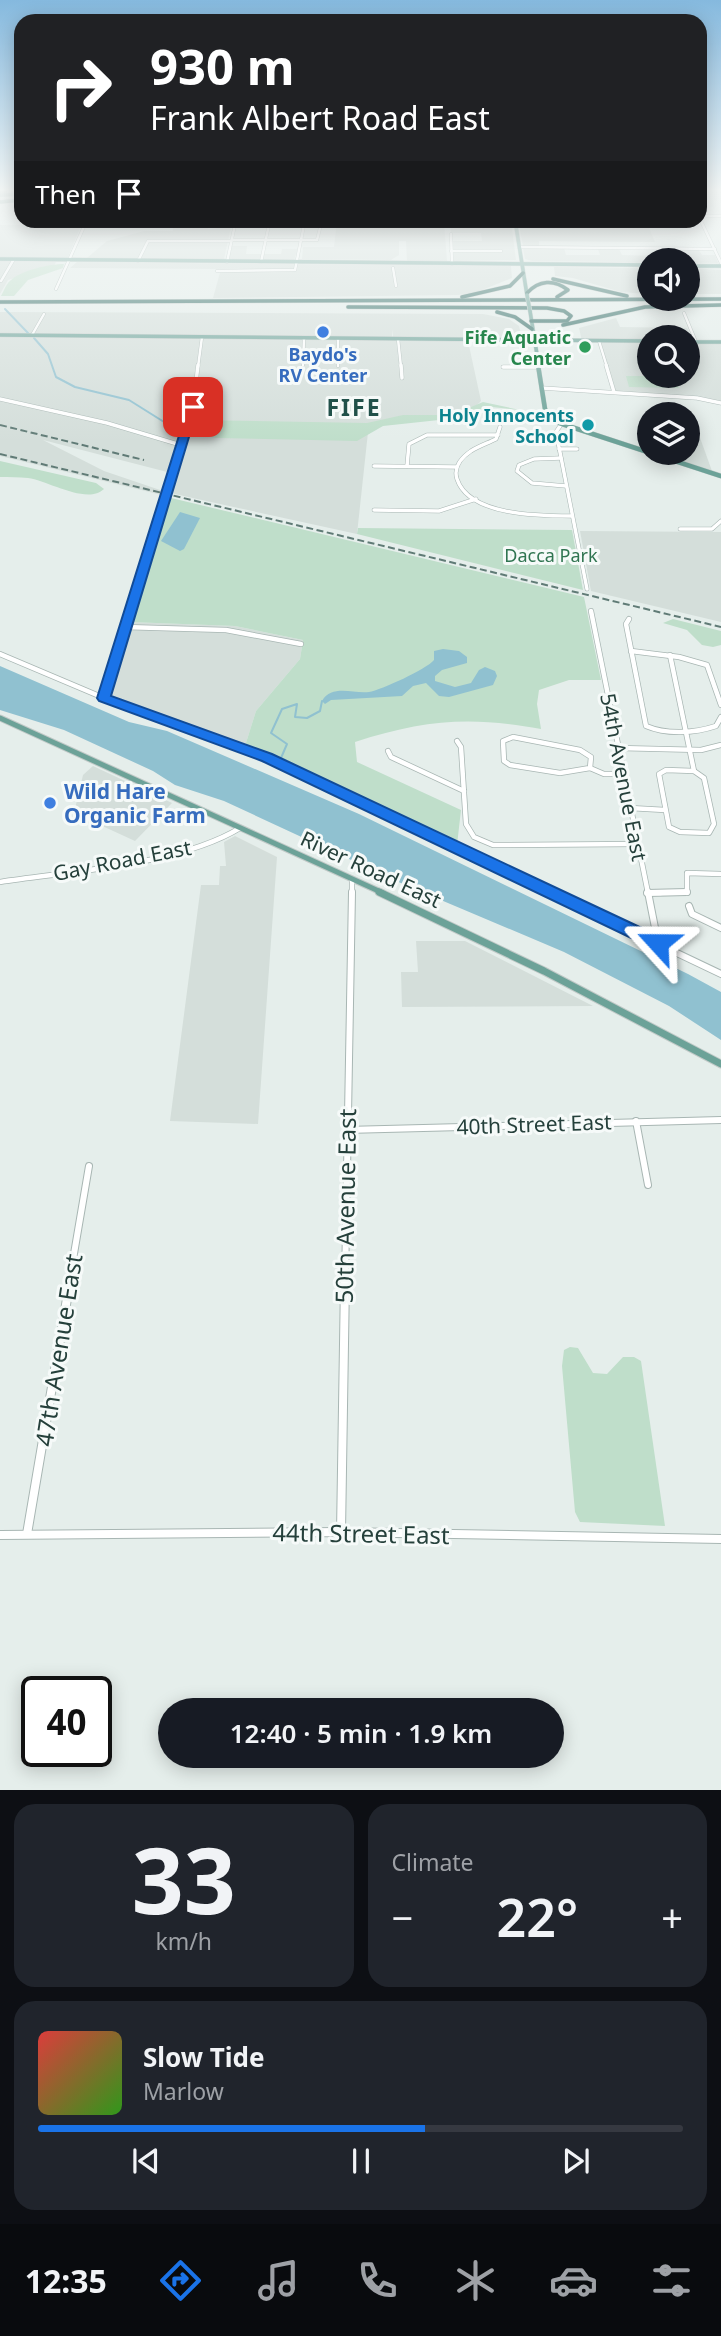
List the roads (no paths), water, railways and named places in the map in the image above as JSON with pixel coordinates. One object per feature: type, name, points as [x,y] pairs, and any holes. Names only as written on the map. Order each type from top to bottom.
[{"type":"highway","points":[[147,304],[467,296],[510,286],[520,276]]},
{"type":"highway","points":[[524,279],[570,281],[621,295],[637,296]]},
{"type":"highway","points":[[321,299],[555,297],[568,290],[562,285],[547,282],[534,285],[527,294]]},
{"type":"highway","points":[[700,299],[721,302]]},
{"type":"highway","points":[[0,304],[721,302]]},
{"type":"highway","points":[[348,307],[721,302]]},
{"type":"highway","points":[[458,309],[503,313],[532,325],[572,324],[645,307],[721,302]]},
{"type":"highway","points":[[0,304],[557,309],[571,316],[562,323],[532,325]]},
{"type":"main road","points":[[524,276],[546,413],[557,425],[721,476]]},
{"type":"main road","points":[[0,335],[637,341]]},
{"type":"main road","points":[[700,342],[721,342]]},
{"type":"main road","name":"River Road East","points":[[0,718],[540,968],[721,1064]]},
{"type":"street","points":[[56,289],[63,276]]},
{"type":"street","points":[[393,276],[393,284],[396,286]]},
{"type":"street","points":[[684,313],[689,325]]},
{"type":"street","points":[[32,335],[44,314]]},
{"type":"street","points":[[104,698],[193,407],[202,337]]},
{"type":"street","points":[[303,365],[304,338]]},
{"type":"street","points":[[338,339],[338,366]]},
{"type":"street","points":[[398,339],[402,378]]},
{"type":"street","points":[[599,341],[614,392]]},
{"type":"street","points":[[503,367],[538,368]]},
{"type":"street","points":[[542,388],[719,402]]},
{"type":"street","points":[[0,400],[107,423],[181,444]]},
{"type":"street","points":[[557,425],[559,449],[587,589]]},
{"type":"street","points":[[500,427],[498,435],[471,451],[457,467],[458,483],[476,499],[519,514],[572,516]]},
{"type":"street","points":[[407,466],[409,444],[418,437],[498,435]]},
{"type":"street","points":[[559,449],[578,449]]},
{"type":"street","points":[[561,458],[530,460],[519,465],[517,472],[532,483],[566,486]]},
{"type":"street","points":[[374,466],[457,467]]},
{"type":"street","points":[[374,510],[439,511],[476,499]]},
{"type":"street","points":[[680,529],[717,528],[721,521]]},
{"type":"street","name":"54th Avenue East","points":[[591,611],[658,943]]},
{"type":"street","points":[[629,619],[626,624],[648,727],[685,730],[711,728],[721,717]]},
{"type":"street","points":[[124,628],[226,630],[301,644]]},
{"type":"street","points":[[631,652],[670,655],[709,666],[719,691],[721,705]]},
{"type":"street","points":[[0,654],[104,698],[267,757],[721,974]]},
{"type":"street","points":[[670,655],[694,771]]},
{"type":"street","points":[[590,768],[591,757],[580,750],[505,738],[503,743],[507,766],[575,774],[590,768],[604,774],[623,774]]},
{"type":"street","points":[[457,741],[461,747],[466,824],[474,837],[493,845],[637,844]]},
{"type":"street","points":[[618,748],[690,750],[721,745]]},
{"type":"street","points":[[388,751],[391,757],[464,791]]},
{"type":"street","points":[[694,771],[704,778],[713,830],[706,833],[671,829],[665,810],[660,772],[694,771]]},
{"type":"street","points":[[630,808],[665,810]]},
{"type":"street","name":"Gay Road East","points":[[0,882],[162,856],[220,840],[240,828]]},
{"type":"street","points":[[721,874],[687,873],[688,900],[692,915],[721,928]]},
{"type":"street","name":"50th Avenue East","points":[[341,1532],[352,880]]},
{"type":"street","points":[[647,893],[688,900]]},
{"type":"street","name":"40th Street East","points":[[346,1130],[721,1120]]},
{"type":"street","points":[[636,1121],[648,1185]]},
{"type":"street","name":"47th Avenue East","points":[[27,1534],[89,1166]]},
{"type":"street","name":"44th Street East","points":[[0,1535],[341,1532],[721,1539]]},
{"type":"water","points":[[180,512],[200,518],[184,549],[180,551],[161,541]]},
{"type":"water","points":[[434,651],[459,651],[467,657],[467,663],[442,670],[435,676],[435,681],[455,687],[471,683],[479,670],[485,667],[495,671],[497,676],[493,685],[449,697],[439,696],[426,683],[413,686],[402,696],[331,700],[325,704],[322,701],[337,691],[369,692],[414,674],[434,660]]},
{"type":"water","points":[[0,666],[129,722],[167,731],[359,814],[688,974],[721,992],[721,1040],[669,1006],[564,952],[403,884],[224,801],[175,785],[153,771],[64,730],[0,710]]},
{"type":"waterway","points":[[5,309],[28,333]]},
{"type":"waterway","points":[[34,338],[48,354],[56,377],[75,387],[129,400],[180,432]]},
{"type":"waterway","points":[[281,758],[287,744],[271,733],[282,709],[297,704],[295,717],[307,718],[320,711],[322,701]]},
{"type":"railway","points":[[0,425],[144,460]]},
{"type":"railway","points":[[0,454],[721,627]]},
{"type":"place","name":"Baydo's RV Center","points":[[323,332]]},
{"type":"place","name":"Fife Aquatic Center","points":[[585,347]]},
{"type":"place","name":"Holy Innocents School","points":[[588,425]]},
{"type":"place","name":"Wild Hare Organic Farm","points":[[50,803]]},
{"type":"district","name":"FIFE","points":[[354,407]]},
{"type":"park label","name":"Dacca Park","points":[[551,555]]}]
